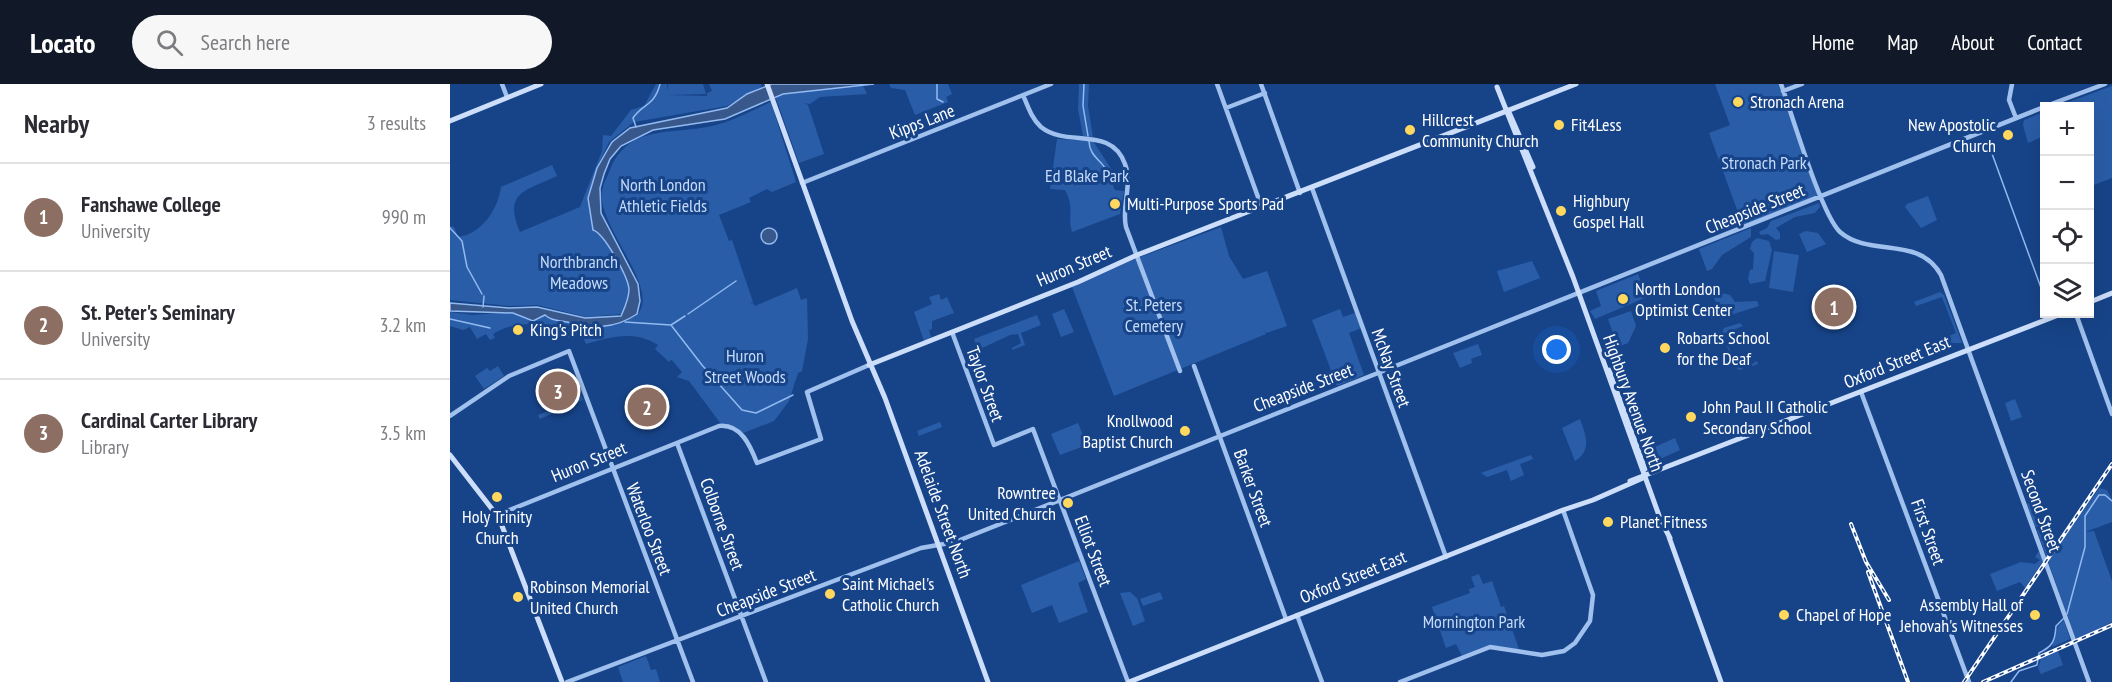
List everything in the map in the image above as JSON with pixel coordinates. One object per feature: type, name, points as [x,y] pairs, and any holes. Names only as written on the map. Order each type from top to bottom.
[{"type":"main road","points":[[450,121],[541,84]]},
{"type":"main road","name":"Adelaide Street North","points":[[767,84],[858,338],[866,358],[872,364],[889,408],[988,682]]},
{"type":"main road","name":"Huron Street","points":[[872,364],[1137,255],[1576,84]]},
{"type":"main road","name":"Highbury Avenue North","points":[[1496,86],[1533,169],[1641,467],[1642,478],[1649,488],[1665,533],[1670,538]]},
{"type":"main road","name":"Highbury Avenue North","points":[[1579,293],[1642,478],[1670,538],[1721,682]]},
{"type":"main road","points":[[2094,301],[2112,294]]},
{"type":"main road","name":"Oxford Street East","points":[[1128,682],[2051,318]]},
{"type":"main road","points":[[450,455],[497,515],[562,682]]},
{"type":"street","points":[[502,84],[507,97]]},
{"type":"street","name":"Kipps Lane","points":[[802,183],[1051,84]]},
{"type":"street","points":[[1217,84],[1262,208]]},
{"type":"street","points":[[1261,84],[1300,193]]},
{"type":"street","name":"Second Street","points":[[1781,84],[1821,197],[1833,224],[1844,235],[1854,240],[1910,250],[1923,255],[1941,275],[2089,682]]},
{"type":"street","points":[[1784,91],[1802,84]]},
{"type":"street","points":[[2012,84],[2009,100],[2016,118]]},
{"type":"street","name":"Cheapside Street","points":[[2058,102],[2105,84]]},
{"type":"street","points":[[1226,108],[1265,93]]},
{"type":"street","points":[[1023,96],[1033,118],[1043,128],[1068,138],[1088,138],[1114,148],[1125,162],[1129,179],[1124,219],[1180,371]]},
{"type":"street","name":"Cheapside Street","points":[[567,682],[921,548],[955,542],[2040,109]]},
{"type":"street","name":"McNay Street","points":[[1312,188],[1446,557]]},
{"type":"street","points":[[2077,318],[2112,414]]},
{"type":"street","name":"Taylor Street","points":[[952,332],[994,446],[1033,429]]},
{"type":"street","name":"Waterloo Street","points":[[450,416],[509,376],[569,351],[693,682]]},
{"type":"street","name":"Huron Street","points":[[497,515],[677,442],[725,426],[746,438],[757,463],[821,439],[808,404],[807,392],[872,364]]},
{"type":"street","name":"Barker Street","points":[[1194,366],[1286,619]]},
{"type":"street","name":"First Street","points":[[1861,392],[1969,682]]},
{"type":"street","name":"Elliot Street","points":[[1033,429],[1128,682]]},
{"type":"street","name":"Colborne Street","points":[[677,442],[766,682]]},
{"type":"street","points":[[1400,682],[1490,647],[1542,656],[1564,651],[1575,643],[1590,621],[1593,595],[1563,510]]},
{"type":"street","points":[[1297,615],[1322,682]]},
{"type":"green space","name":"Northbranch Meadows","points":[[656,84],[667,84],[668,91],[668,84],[703,84],[706,94],[668,95],[707,96],[707,93],[712,91],[709,84],[761,84],[762,87],[727,106],[634,122],[609,142],[597,167],[598,230],[612,249],[629,286],[628,301],[621,314],[586,317],[537,305],[510,306],[450,300],[450,226],[454,227],[458,237],[474,231],[492,212],[501,187],[552,165],[557,176],[527,190],[516,201],[515,219],[520,232],[580,207],[602,151],[603,135],[611,136],[631,110],[644,106]]},
{"type":"green space","points":[[889,84],[948,84],[952,94],[946,97],[948,102],[915,115],[905,90],[891,88]]},
{"type":"green space","points":[[1079,84],[1089,84],[1088,106],[1093,137],[1083,136],[1078,109]]},
{"type":"green space","name":"Stronach Park","points":[[1715,84],[1779,84],[1818,195],[1743,226],[1709,133],[1730,125]]},
{"type":"green space","points":[[863,86],[867,94],[820,97],[810,104],[804,103],[808,105],[824,154],[799,163],[775,96],[798,90]]},
{"type":"green space","points":[[2112,86],[2112,178],[2094,185],[2094,102],[2069,102]]},
{"type":"green space","points":[[771,102],[796,182],[772,192],[767,189],[749,198],[751,202],[719,215],[729,241],[732,240],[753,302],[748,305],[753,303],[755,306],[797,288],[801,300],[807,298],[808,339],[802,371],[798,373],[789,401],[774,421],[743,433],[721,424],[689,381],[677,377],[682,372],[671,360],[669,362],[655,349],[658,345],[649,340],[622,336],[586,344],[581,333],[568,338],[564,327],[538,329],[537,324],[503,329],[493,334],[495,338],[490,340],[486,334],[477,339],[470,327],[463,330],[450,326],[450,312],[473,315],[514,312],[534,320],[541,314],[636,322],[626,321],[638,314],[643,302],[641,288],[603,205],[603,186],[618,155],[629,144],[641,138],[716,125]]},
{"type":"green space","points":[[2040,114],[2040,138],[2028,143],[2023,125],[2024,120]]},
{"type":"green space","name":"Ed Blake Park","points":[[1057,139],[1093,141],[1114,173],[1115,190],[1124,191],[1120,214],[1072,232],[1070,202],[1065,190],[1050,189]]},
{"type":"green space","points":[[1928,196],[1937,220],[1921,228],[1905,207],[1907,204]]},
{"type":"green space","points":[[1819,203],[1820,207],[1815,213],[1795,217],[1776,228],[1780,233],[1780,239],[1776,240],[1768,234],[1761,235],[1759,232],[1767,228],[1771,221]]},
{"type":"green space","name":"St. Peters Cemetery","points":[[1221,227],[1229,256],[1243,279],[1267,271],[1287,326],[1266,333],[1263,328],[1266,334],[1114,396],[1072,287],[1135,259]]},
{"type":"green space","points":[[1751,228],[1751,237],[1722,255],[1712,269],[1707,271],[1699,249]]},
{"type":"green space","points":[[1806,231],[1818,233],[1826,244],[1807,252],[1799,234]]},
{"type":"green space","points":[[1757,238],[1769,241],[1772,250],[1765,281],[1750,284],[1748,279],[1750,270],[1753,269],[1754,253],[1750,249],[1752,242]]},
{"type":"green space","points":[[1774,251],[1799,255],[1793,292],[1769,288]]},
{"type":"green space","points":[[1532,261],[1540,278],[1504,292],[1497,271]]},
{"type":"green space","points":[[1638,274],[1647,297],[1595,319],[1590,311],[1601,306],[1596,291]]},
{"type":"green space","points":[[1940,292],[1944,295],[1962,343],[1951,343],[1932,350],[1931,347],[1946,344],[1944,338],[1956,333],[1942,297],[1916,306],[1914,302]]},
{"type":"green space","points":[[939,294],[941,300],[947,297],[954,313],[932,321],[932,329],[929,330],[931,337],[924,341],[914,312],[932,304],[929,297]]},
{"type":"green space","points":[[1715,294],[1730,295],[1735,302],[1757,301],[1759,306],[1724,317],[1714,298]]},
{"type":"green space","points":[[1064,309],[1074,332],[1061,337],[1052,314]]},
{"type":"green space","points":[[1340,309],[1343,317],[1355,313],[1361,328],[1349,333],[1364,375],[1337,386],[1312,320]]},
{"type":"green space","points":[[1631,311],[1636,326],[1628,343],[1618,347],[1608,319]]},
{"type":"green space","points":[[1037,315],[1041,325],[1021,333],[1025,345],[1012,350],[1021,343],[1018,334],[1010,335],[978,350],[974,339]]},
{"type":"green space","points":[[1740,323],[1743,326],[1723,334],[1737,367],[1743,369],[1740,370],[1735,367],[1722,333],[1724,328]]},
{"type":"green space","points":[[1478,344],[1482,355],[1471,359],[1472,363],[1460,368],[1453,353]]},
{"type":"green space","points":[[498,366],[504,376],[484,389],[475,376],[487,368],[490,371]]},
{"type":"green space","points":[[581,395],[583,400],[540,419],[538,415]]},
{"type":"green space","points":[[2015,399],[2022,417],[2011,421],[2005,403]]},
{"type":"green space","points":[[1580,419],[1586,437],[1586,447],[1575,461],[1562,428]]},
{"type":"green space","points":[[940,422],[942,427],[919,436],[917,431]]},
{"type":"green space","points":[[1078,423],[1087,445],[1060,455],[1051,434]]},
{"type":"green space","points":[[1675,438],[1680,450],[1660,459],[1655,447]]},
{"type":"green space","points":[[1531,455],[1533,459],[1520,464],[1524,475],[1511,481],[1507,470],[1487,477],[1481,473]]},
{"type":"green space","points":[[2099,488],[2107,490],[2112,500],[2112,522],[2085,532],[2094,531],[2112,581],[2112,622],[2076,640],[2048,561]]},
{"type":"green space","points":[[2031,501],[2042,526],[2035,527],[2027,504]]},
{"type":"green space","points":[[2043,528],[2049,545],[2056,544],[2047,558],[2037,530]]},
{"type":"green space","points":[[2039,551],[2043,561],[2025,588],[2020,582],[1997,591],[1990,574],[2021,562],[2035,564],[2040,560],[2035,557]]},
{"type":"green space","points":[[1079,561],[1086,579],[1078,583],[1088,612],[1059,623],[1052,605],[1032,613],[1021,585]]},
{"type":"green space","name":"Mornington Park","points":[[1479,574],[1483,584],[1492,581],[1501,607],[1504,606],[1520,652],[1492,646],[1462,656],[1456,644],[1446,648],[1432,607],[1470,593],[1469,589],[1475,587],[1471,577]]},
{"type":"green space","points":[[1130,592],[1137,598],[1145,621],[1133,626],[1120,593]]},
{"type":"green space","points":[[1160,592],[1163,599],[1143,606],[1140,599]]},
{"type":"green space","points":[[2064,620],[2070,639],[2052,647],[2058,626]]},
{"type":"green space","points":[[2058,651],[2063,665],[2041,674],[2038,668],[2041,658]]},
{"type":"green space","points":[[646,656],[651,670],[656,669],[660,682],[623,682],[618,667]]},
{"type":"shaded area","points":[[772,84],[874,84],[783,94],[725,119],[653,130],[621,146],[610,159],[604,174],[600,188],[601,213],[638,284],[640,301],[637,314],[612,325],[585,326],[555,320],[545,315],[533,321],[513,313],[450,311],[450,303],[509,308],[537,307],[585,318],[621,316],[628,296],[628,283],[609,247],[593,230],[588,198],[597,168],[612,142],[630,128],[727,108],[747,94]]},
{"type":"shaded area","points":[[769,228],[775,230],[777,236],[775,242],[769,244],[763,242],[761,236],[763,230]]},
{"type":"waterway","points":[[636,127],[633,118],[655,97],[660,84]]},
{"type":"waterway","points":[[937,84],[937,99],[943,102]]},
{"type":"waterway","points":[[1084,84],[1083,106],[1088,136]]},
{"type":"waterway","points":[[1987,140],[2040,285]]},
{"type":"waterway","points":[[1089,141],[1092,152],[1106,170],[1110,183]]},
{"type":"waterway","points":[[450,228],[462,241],[467,267],[482,294]]},
{"type":"waterway","points":[[688,314],[736,281]]},
{"type":"waterway","points":[[483,307],[484,296]]},
{"type":"waterway","points":[[625,322],[671,325],[685,316]]},
{"type":"waterway","points":[[450,319],[490,328]]},
{"type":"waterway","points":[[671,325],[702,365],[742,410],[756,413],[793,395]]},
{"type":"waterway","points":[[2067,614],[2085,547],[2085,516],[2099,495],[2105,495],[2112,501]]},
{"type":"waterway","points":[[2011,682],[2019,671],[2037,665],[2039,653],[2052,642],[2056,626],[2064,618]]},
{"type":"railway","points":[[1964,682],[2112,464]]},
{"type":"railway","points":[[1851,524],[1866,562],[1889,600]]},
{"type":"railway","points":[[1868,572],[1908,682]]},
{"type":"railway","points":[[1983,682],[2112,625]]},
{"type":"place","name":"Stronach Arena","points":[[1738,102]]},
{"type":"place","name":"Fit4Less","points":[[1559,125]]},
{"type":"place","name":"Hillcrest Community Church","points":[[1410,130]]},
{"type":"place","name":"New Apostolic Church","points":[[2008,135]]},
{"type":"place","name":"Multi-Purpose Sports Pad","points":[[1115,204]]},
{"type":"place","name":"Highbury Gospel Hall","points":[[1561,211]]},
{"type":"place","name":"North London Optimist Center","points":[[1623,299]]},
{"type":"place","name":"Fanshawe College","points":[[1834,307]]},
{"type":"place","name":"King's Pitch","points":[[518,330]]},
{"type":"place","name":"Robarts School for the Deaf","points":[[1665,348]]},
{"type":"place","name":"Cardinal Carter Library","points":[[558,391]]},
{"type":"place","name":"St. Peter's Seminary","points":[[647,407]]},
{"type":"place","name":"John Paul II Catholic Secondary School","points":[[1691,417]]},
{"type":"place","name":"Knollwood Baptist Church","points":[[1185,431]]},
{"type":"place","name":"Holy Trinity Church","points":[[497,497]]},
{"type":"place","name":"Rowntree United Church","points":[[1068,503]]},
{"type":"place","name":"Planet Fitness","points":[[1608,522]]},
{"type":"place","name":"Saint Michael's Catholic Church","points":[[830,594]]},
{"type":"place","name":"Robinson Memorial United Church","points":[[518,597]]},
{"type":"place","name":"Chapel of Hope","points":[[1784,615]]},
{"type":"place","name":"Assembly Hall of Jehovah's Witnesses","points":[[2035,615]]},
{"type":"park label","name":"North London Athletic Fields","points":[[663,195]]},
{"type":"park label","name":"Huron Street Woods","points":[[745,366]]}]
